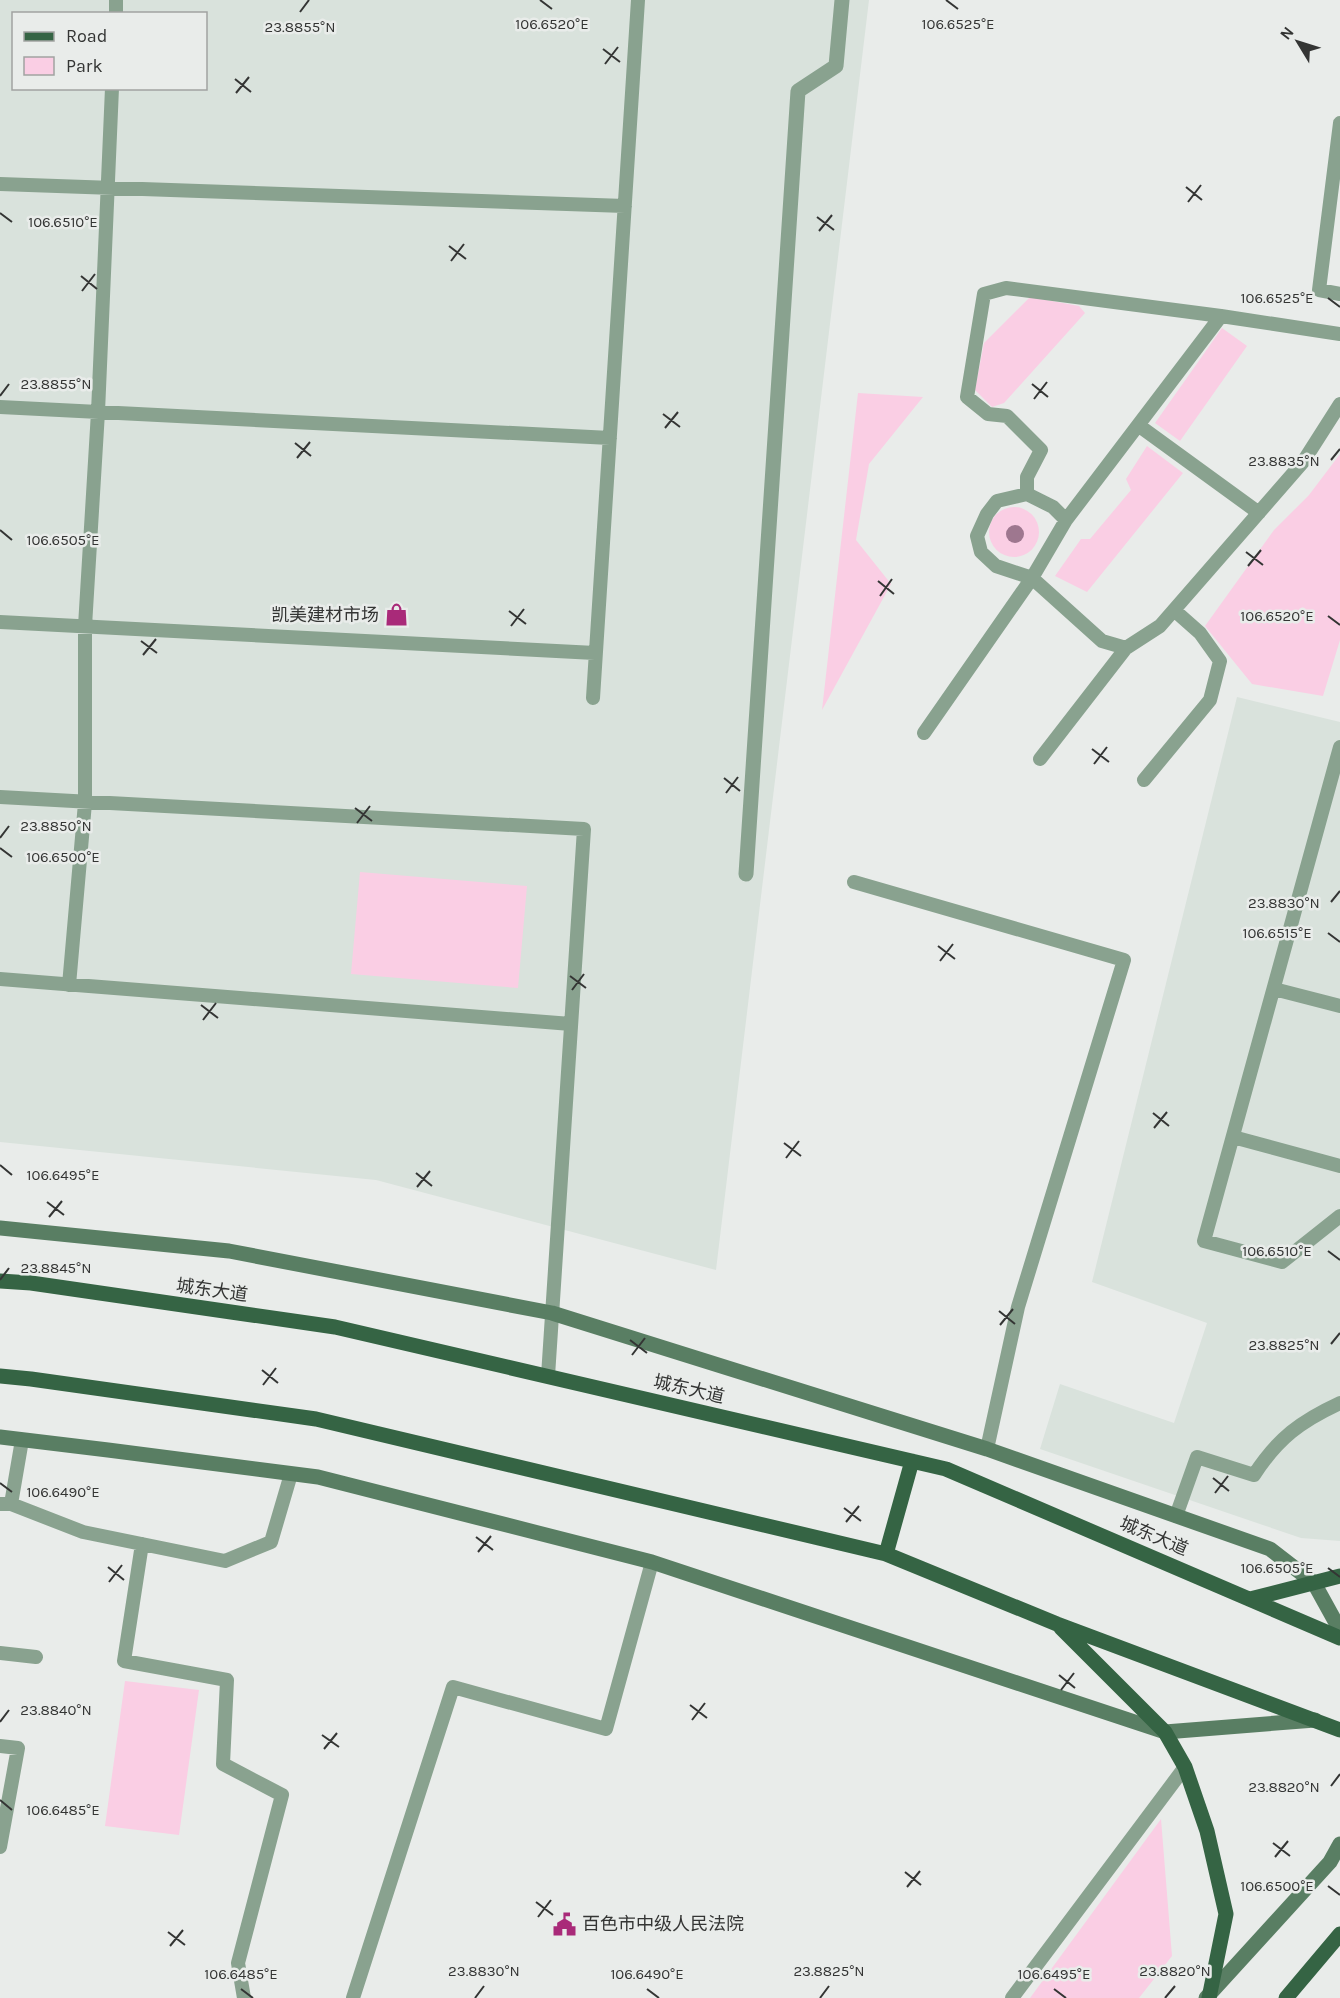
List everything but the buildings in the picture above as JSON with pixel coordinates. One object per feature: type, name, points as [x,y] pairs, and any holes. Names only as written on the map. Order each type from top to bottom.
[{"type":"main road","name":"城东大道","points":[[0,1281],[30,1283],[335,1327],[946,1469],[1340,1638]]},
{"type":"main road","points":[[0,1376],[316,1419],[886,1554],[1057,1624],[1340,1730]]},
{"type":"main road","points":[[886,1554],[912,1461]]},
{"type":"main road","points":[[1250,1599],[1340,1576]]},
{"type":"main road","points":[[1057,1624],[1166,1732],[1185,1767],[1207,1831],[1226,1914],[1208,1997]]},
{"type":"main road","points":[[1286,1998],[1340,1934]]},
{"type":"street","points":[[746,874],[798,91],[836,66],[842,0]]},
{"type":"street","points":[[0,1228],[230,1251],[552,1313],[987,1449],[1270,1549],[1314,1583],[1340,1630]]},
{"type":"street","points":[[0,1437],[318,1477],[652,1562],[1166,1732],[1316,1720]]},
{"type":"street","points":[[1208,1997],[1330,1862],[1340,1844]]},
{"type":"lane","points":[[593,698],[638,0]]},
{"type":"lane","points":[[69,985],[85,803],[85,626],[98,412],[112,90]]},
{"type":"lane","points":[[1340,123],[1319,290],[1340,294]]},
{"type":"lane","points":[[0,184],[625,206]]},
{"type":"lane","points":[[1027,494],[1027,477],[1041,450],[1007,416],[988,414],[967,397],[984,294],[1006,288],[1340,334]]},
{"type":"lane","points":[[924,733],[1032,578],[1066,520],[1221,316]]},
{"type":"lane","points":[[1040,759],[1126,648],[1160,626],[1304,462],[1340,404]]},
{"type":"lane","points":[[0,407],[610,438]]},
{"type":"lane","points":[[1138,425],[1259,513]]},
{"type":"lane","points":[[1066,520],[1053,507],[1027,494],[997,501],[987,514],[977,536],[981,552],[996,566],[1032,578],[1102,641],[1126,648]]},
{"type":"lane","points":[[1144,780],[1210,700],[1220,661],[1200,633],[1174,610]]},
{"type":"lane","points":[[0,622],[595,653]]},
{"type":"lane","points":[[1340,747],[1204,1241],[1282,1262],[1340,1216]]},
{"type":"lane","points":[[0,797],[584,829],[548,1377]]},
{"type":"lane","points":[[854,882],[1124,960],[1018,1307],[987,1449]]},
{"type":"lane","points":[[0,979],[571,1024]]},
{"type":"lane","points":[[1274,988],[1340,1006]]},
{"type":"lane","points":[[1233,1137],[1340,1166]]},
{"type":"lane","points":[[1176,1516],[1197,1457],[1254,1475],[1267,1455],[1288,1433],[1313,1415],[1340,1403]]},
{"type":"lane","points":[[22,1440],[6,1504],[83,1532],[225,1561],[271,1542],[291,1474]]},
{"type":"lane","points":[[142,1544],[124,1662],[227,1680],[223,1764],[282,1795],[238,1963],[244,1998]]},
{"type":"lane","points":[[353,1998],[453,1687],[606,1729],[652,1562]]},
{"type":"lane","points":[[0,1653],[36,1658]]},
{"type":"lane","points":[[0,1746],[18,1748],[0,1847]]},
{"type":"lane","points":[[1012,1998],[1185,1767]]},
{"type":"shaded area","name":"凯美建材市场","points":[[0,0],[869,0],[716,1270],[376,1180],[0,1142]]},
{"type":"shaded area","points":[[1237,697],[1340,722],[1340,1541],[1301,1538],[1040,1449],[1060,1384],[1174,1423],[1207,1323],[1092,1282]]},
{"type":"green space","points":[[1030,297],[1079,306],[1085,313],[1004,403],[992,407],[975,390],[984,343]]},
{"type":"green space","points":[[1222,328],[1247,346],[1180,441],[1155,423]]},
{"type":"green space","points":[[858,393],[923,397],[869,464],[856,540],[891,584],[822,710]]},
{"type":"green space","points":[[1147,446],[1183,473],[1087,592],[1055,576],[1081,539],[1090,539],[1131,490],[1126,479]]},
{"type":"green space","points":[[1340,454],[1340,640],[1323,696],[1252,684],[1205,626],[1274,530],[1309,495]]},
{"type":"green space","points":[[1009,507],[1019,507],[1032,514],[1039,527],[1039,537],[1032,550],[1019,557],[1009,557],[1000,553],[993,546],[989,537],[989,527],[993,518],[1000,511]]},
{"type":"green space","points":[[360,872],[527,886],[518,988],[351,974]]},
{"type":"green space","points":[[125,1681],[199,1690],[179,1835],[105,1826]]},
{"type":"green space","points":[[1161,1819],[1172,1956],[1139,1998],[1030,1998]]},
{"type":"place","name":"凯美建材市场","points":[[397,615]]},
{"type":"place","name":"百色市中级人民法院","points":[[564,1924]]}]
